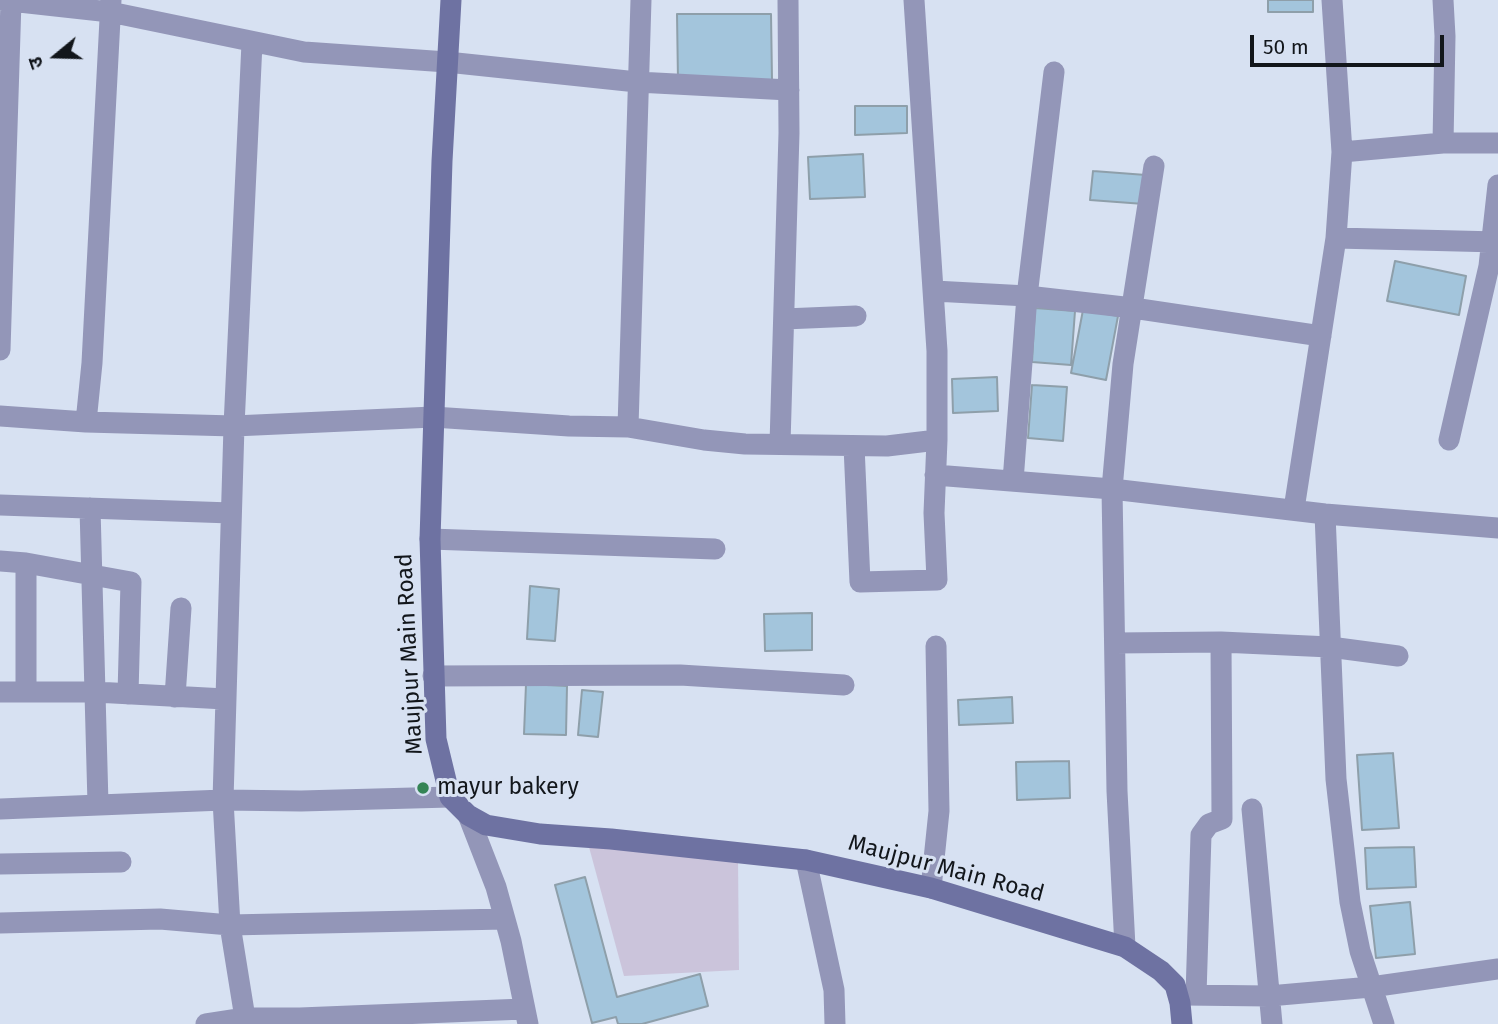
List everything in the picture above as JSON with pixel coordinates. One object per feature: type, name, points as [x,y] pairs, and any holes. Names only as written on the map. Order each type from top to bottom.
[{"type":"street","name":"Maujpur Main Road","points":[[451,0],[430,540],[436,739],[450,797],[468,815],[485,825],[540,834],[806,860],[931,888],[1125,947],[1161,971],[1187,995]]},
{"type":"street","points":[[628,427],[641,0]]},
{"type":"street","points":[[780,444],[789,90],[788,0]]},
{"type":"street","points":[[854,446],[860,582],[937,580],[934,290],[914,0]]},
{"type":"street","points":[[1294,509],[1336,238],[1342,152],[1332,0]]},
{"type":"street","points":[[1443,0],[1443,143]]},
{"type":"street","points":[[0,350],[6,1],[110,6],[252,43],[304,52],[447,62],[637,82],[789,90]]},
{"type":"street","points":[[86,422],[92,363],[110,6]]},
{"type":"street","points":[[245,1018],[230,925],[223,800],[234,426],[252,43]]},
{"type":"street","points":[[1013,481],[1027,296],[1055,72]]},
{"type":"street","points":[[1342,152],[1443,143],[1498,143]]},
{"type":"street","points":[[1125,947],[1118,804],[1112,489],[1123,364],[1154,166]]},
{"type":"street","points":[[1450,440],[1495,242],[1498,185]]},
{"type":"street","points":[[1336,238],[1495,242]]},
{"type":"street","points":[[934,290],[1027,296],[1133,308],[1321,336]]},
{"type":"street","points":[[784,319],[856,316]]},
{"type":"street","points":[[0,416],[86,422],[234,426],[433,417],[628,427],[745,444],[887,446],[937,440]]},
{"type":"street","points":[[935,475],[1112,489],[1325,514],[1498,528]]},
{"type":"street","points":[[0,505],[231,513]]},
{"type":"street","points":[[90,508],[98,804]]},
{"type":"street","points":[[1325,514],[1336,779],[1350,902],[1371,987],[1384,1024]]},
{"type":"street","points":[[430,540],[715,549]]},
{"type":"street","points":[[0,561],[131,582],[128,694]]},
{"type":"street","points":[[26,564],[26,692]]},
{"type":"street","points":[[175,696],[181,608]]},
{"type":"street","points":[[1115,643],[1221,642],[1331,647],[1398,656]]},
{"type":"street","points":[[1182,1024],[1201,835],[1209,824],[1222,819],[1221,642]]},
{"type":"street","points":[[931,888],[939,811],[936,646]]},
{"type":"street","points":[[433,676],[680,675],[844,685]]},
{"type":"street","points":[[0,692],[95,692],[225,699]]},
{"type":"street","points":[[0,809],[223,800],[450,797]]},
{"type":"street","points":[[1252,809],[1272,1024]]},
{"type":"street","points":[[206,1024],[245,1018],[342,1021],[526,1017],[496,887],[468,815]]},
{"type":"street","points":[[806,860],[834,990],[835,1024]]},
{"type":"street","points":[[0,864],[121,862]]},
{"type":"street","points":[[0,923],[160,919],[230,925],[504,919]]},
{"type":"street","points":[[1187,995],[1269,996],[1371,987],[1498,969]]},
{"type":"shaded area","points":[[586,836],[738,859],[739,970],[624,976]]},
{"type":"building","points":[[1268,0],[1313,0],[1313,12],[1268,12]]},
{"type":"building","points":[[677,14],[771,14],[772,80],[678,81]]},
{"type":"building","points":[[855,106],[907,106],[907,133],[855,135]]},
{"type":"building","points":[[863,154],[865,197],[810,199],[808,157]]},
{"type":"building","points":[[1093,171],[1146,175],[1144,204],[1090,200]]},
{"type":"building","points":[[1395,261],[1466,276],[1459,315],[1387,301]]},
{"type":"building","points":[[1035,308],[1075,311],[1071,365],[1032,362]]},
{"type":"building","points":[[1083,310],[1118,316],[1106,380],[1071,373]]},
{"type":"building","points":[[997,377],[998,411],[953,413],[952,379]]},
{"type":"building","points":[[1032,385],[1067,387],[1063,441],[1028,438]]},
{"type":"building","points":[[530,586],[559,589],[555,641],[527,639]]},
{"type":"building","points":[[812,613],[812,650],[765,651],[764,614]]},
{"type":"building","points":[[526,684],[567,686],[566,735],[524,734]]},
{"type":"building","points":[[582,690],[603,692],[598,737],[578,735]]},
{"type":"building","points":[[1012,697],[1013,723],[959,725],[958,700]]},
{"type":"building","points":[[1393,753],[1399,828],[1362,830],[1357,755]]},
{"type":"building","points":[[1069,761],[1070,798],[1017,800],[1016,762]]},
{"type":"building","points":[[1414,847],[1416,887],[1367,889],[1365,848]]},
{"type":"building","points":[[585,877],[617,997],[700,974],[708,1006],[642,1024],[618,1024],[616,1017],[592,1023],[555,885]]},
{"type":"building","points":[[1410,902],[1415,954],[1376,958],[1370,906]]},
{"type":"place","name":"mayur bakery","points":[[423,788]]}]
